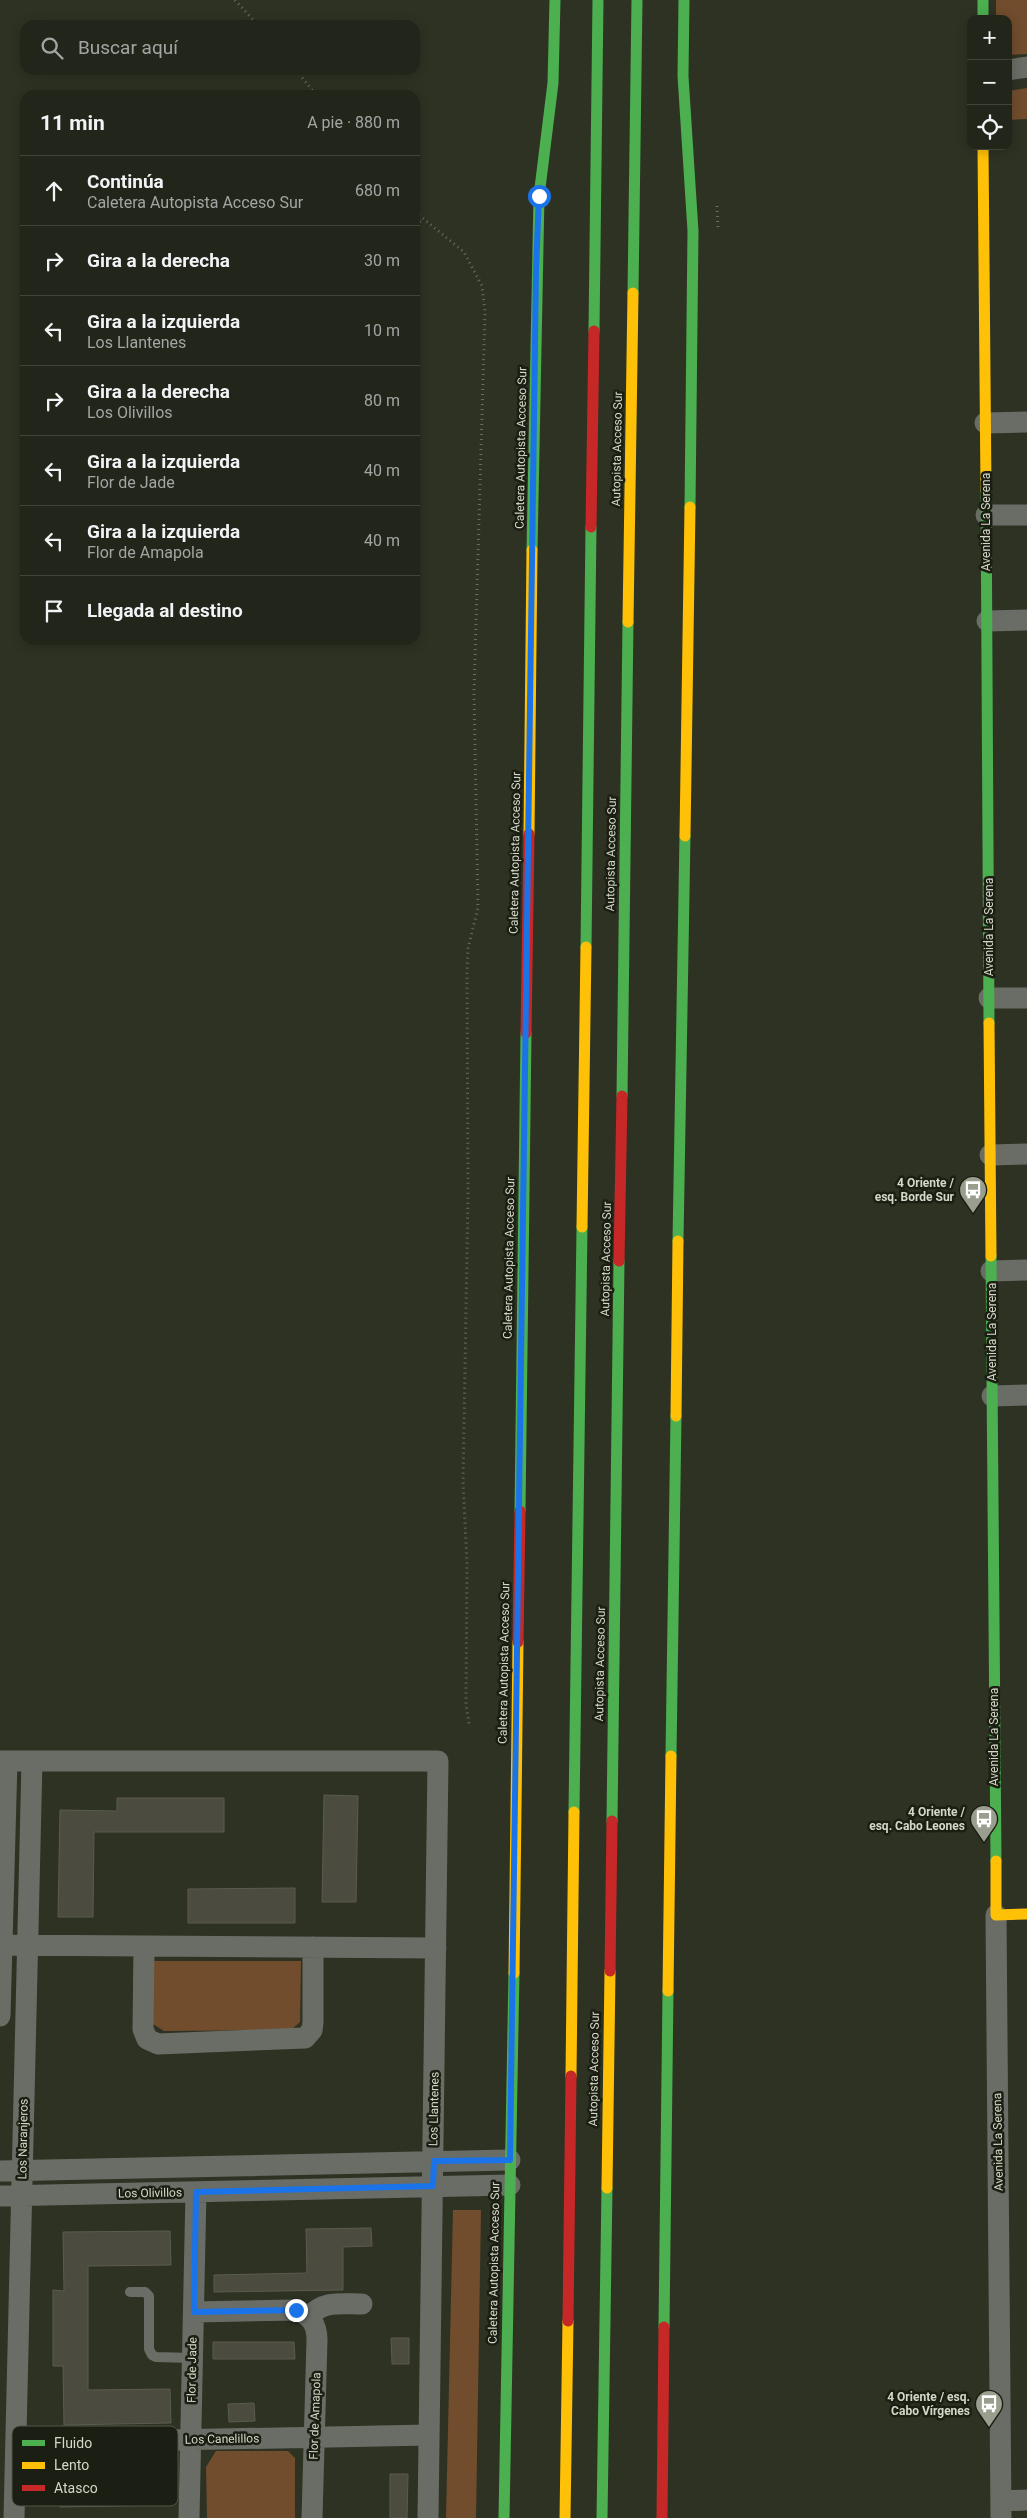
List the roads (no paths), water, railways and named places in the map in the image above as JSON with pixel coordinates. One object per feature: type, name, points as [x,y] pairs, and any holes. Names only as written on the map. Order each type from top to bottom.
[{"type":"main road","name":"Caletera Autopista Acceso Sur","points":[[504,2518],[536,270],[539,196],[553,83],[555,0]]},
{"type":"main road","name":"Autopista Acceso Sur","points":[[564,2518],[598,0]]},
{"type":"main road","name":"Autopista Acceso Sur","points":[[602,2518],[637,0]]},
{"type":"main road","points":[[662,2518],[672,1604],[692,349],[693,230],[683,76],[684,0]]},
{"type":"main road","points":[[983,0],[983,15]]},
{"type":"main road","name":"Avenida La Serena","points":[[983,150],[996,1916]]},
{"type":"main road","points":[[996,1916],[1027,1914]]},
{"type":"street","points":[[1012,69],[1027,67]]},
{"type":"street","points":[[985,423],[1027,422]]},
{"type":"street","points":[[986,515],[1027,515]]},
{"type":"street","points":[[986,621],[1027,620]]},
{"type":"street","points":[[989,998],[1027,998]]},
{"type":"street","points":[[990,1155],[1027,1154]]},
{"type":"street","points":[[991,1271],[1027,1270]]},
{"type":"street","points":[[992,1396],[1027,1394]]},
{"type":"street","points":[[0,2016],[4,1761],[32,1761]]},
{"type":"street","name":"Los Llantenes","points":[[32,1761],[438,1761],[428,2518]]},
{"type":"street","name":"Los Naranjeros","points":[[16,2426],[32,1761]]},
{"type":"street","name":"Avenida La Serena","points":[[996,1916],[1001,2509]]},
{"type":"street","points":[[1,1944],[436,1948]]},
{"type":"street","points":[[144,1946],[143,2030],[147,2039],[158,2044],[305,2038],[312,2030],[313,2023],[313,1947]]},
{"type":"street","points":[[0,2171],[510,2160]]},
{"type":"street","name":"Los Olivillos","points":[[0,2196],[510,2185]]},
{"type":"street","name":"Flor de Jade","points":[[189,2518],[196,2192]]},
{"type":"street","points":[[194,2312],[286,2310],[303,2312],[309,2317],[323,2306],[362,2304]]},
{"type":"street","name":"Flor de Amapola","points":[[309,2317],[317,2334],[312,2518]]},
{"type":"street","name":"Los Canelillos","points":[[178,2439],[429,2435]]},
{"type":"street","points":[[1001,2509],[1027,2500]]},
{"type":"lane","points":[[130,2292],[145,2292],[149,2296],[149,2349],[152,2355],[156,2357],[192,2358]]},
{"type":"place","name":"4 Oriente / esq. Borde Sur","points":[[973,1214]]},
{"type":"place","name":"4 Oriente / esq. Cabo Leones","points":[[984,1843]]},
{"type":"place","name":"4 Oriente / esq. Cabo Vírgenes","points":[[989,2428]]}]
